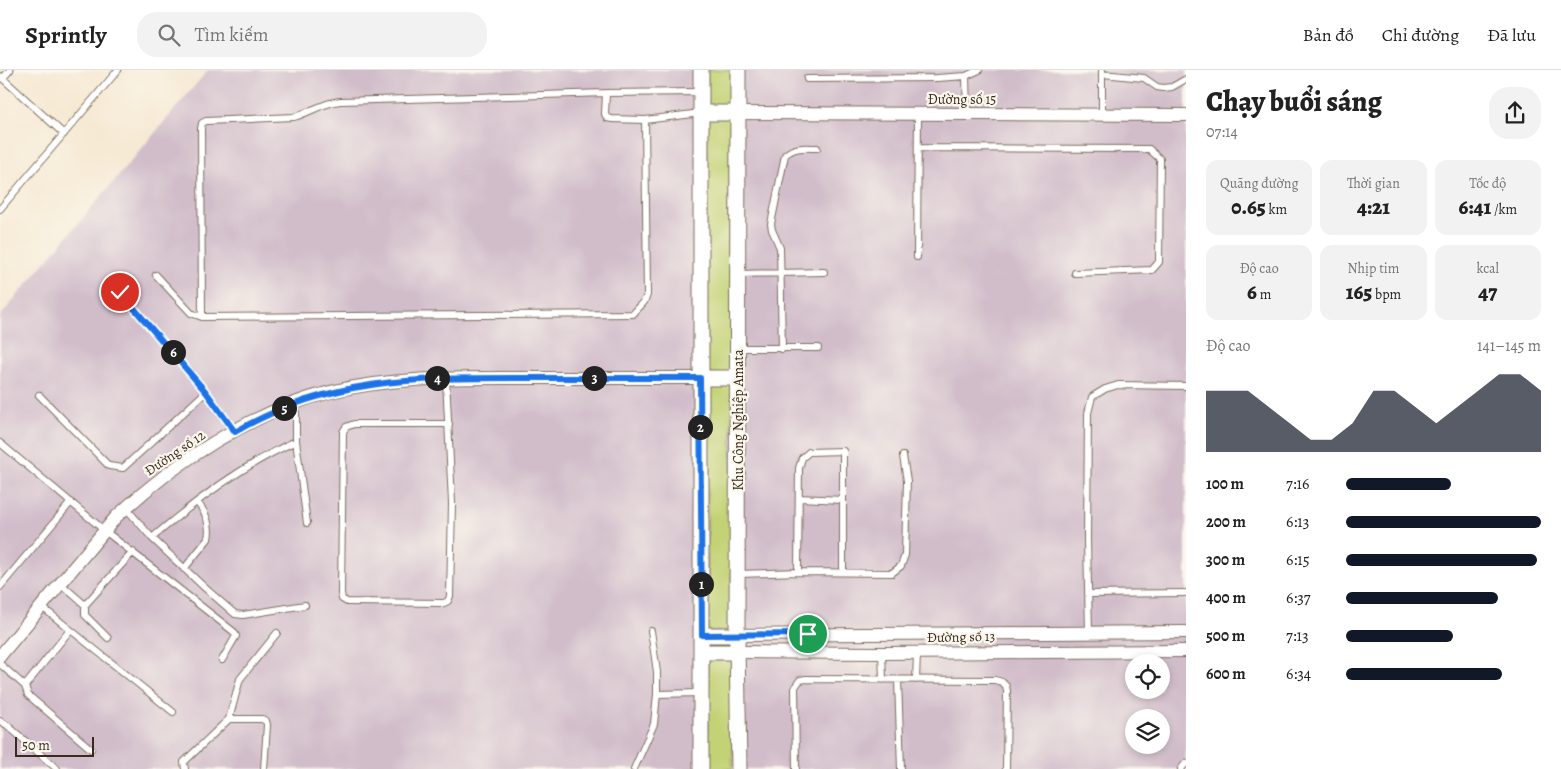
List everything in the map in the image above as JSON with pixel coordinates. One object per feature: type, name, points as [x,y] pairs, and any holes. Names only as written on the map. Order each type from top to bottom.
[{"type":"street","points":[[701,70],[701,769]]},
{"type":"street","name":"Khu Công Nghiệp Amata","points":[[738,70],[737,652],[739,769]]},
{"type":"street","points":[[701,113],[737,114]]},
{"type":"street","name":"Đường số 15","points":[[737,114],[1186,115]]},
{"type":"street","name":"Đường số 12","points":[[0,656],[105,531],[126,508],[161,478],[204,449],[252,422],[296,403],[330,392],[371,384],[446,378],[700,378]]},
{"type":"street","points":[[700,378],[738,378]]},
{"type":"street","points":[[1089,632],[1089,650]]},
{"type":"street","name":"Đường số 13","points":[[737,635],[1186,632]]},
{"type":"street","points":[[702,635],[737,635]]},
{"type":"street","name":"Đường số 13","points":[[737,652],[917,653],[1186,650]]},
{"type":"street","points":[[702,652],[737,652]]},
{"type":"lane","points":[[10,70],[1,77],[64,134]]},
{"type":"lane","points":[[0,209],[118,70]]},
{"type":"lane","points":[[806,79],[937,78],[966,76],[979,70]]},
{"type":"lane","points":[[1102,114],[1102,72],[1144,78],[1163,88],[1172,87],[1186,79]]},
{"type":"lane","points":[[966,76],[967,114]]},
{"type":"lane","points":[[202,317],[201,129],[202,123],[206,121],[294,118],[323,104],[342,100],[700,92]]},
{"type":"lane","points":[[606,93],[605,114],[607,118],[645,120],[701,113]]},
{"type":"lane","points":[[917,257],[918,114]]},
{"type":"lane","points":[[156,275],[191,313],[202,317],[633,314],[644,302],[647,295],[645,120]]},
{"type":"lane","points":[[782,349],[782,273],[780,248],[771,224],[785,155],[790,150],[797,148],[818,148]]},
{"type":"lane","points":[[918,148],[1150,149],[1160,159],[1159,262],[1152,270],[1075,273]]},
{"type":"lane","points":[[738,274],[824,272]]},
{"type":"lane","points":[[120,292],[206,392],[235,432]]},
{"type":"lane","points":[[738,348],[818,348]]},
{"type":"lane","points":[[446,378],[449,424],[452,503],[450,596],[448,601],[444,603],[347,602],[342,599],[341,593],[343,432],[346,427],[354,424],[449,424]]},
{"type":"lane","points":[[1089,632],[1087,540],[1088,413],[1092,397],[1105,389],[1118,386],[1186,386]]},
{"type":"lane","points":[[39,395],[110,466],[123,468],[206,392]]},
{"type":"lane","points":[[296,403],[296,441],[307,522]]},
{"type":"lane","points":[[152,538],[226,480],[276,450],[296,441]]},
{"type":"lane","points":[[0,443],[105,531],[234,632],[236,636],[235,641],[222,660]]},
{"type":"lane","points":[[798,572],[799,468],[802,458],[809,452],[843,451],[843,572]]},
{"type":"lane","points":[[738,574],[892,572],[901,566],[905,555],[906,481],[903,456]]},
{"type":"lane","points":[[799,498],[843,500]]},
{"type":"lane","points":[[0,587],[71,502]]},
{"type":"lane","points":[[184,569],[208,539],[209,535],[206,513],[197,502]]},
{"type":"lane","points":[[126,508],[152,538],[235,614],[243,615],[305,605]]},
{"type":"lane","points":[[108,638],[85,615],[85,605],[133,552]]},
{"type":"lane","points":[[60,584],[85,605]]},
{"type":"lane","points":[[1088,594],[1186,593]]},
{"type":"lane","points":[[42,607],[173,712]]},
{"type":"lane","points":[[25,686],[70,630]]},
{"type":"lane","points":[[634,769],[642,755],[654,724],[657,672],[651,631]]},
{"type":"lane","points":[[185,769],[184,762],[229,719],[240,679],[277,633]]},
{"type":"lane","points":[[882,653],[883,680]]},
{"type":"lane","points":[[916,680],[917,653]]},
{"type":"lane","points":[[0,664],[25,686],[28,695],[91,749]]},
{"type":"lane","points":[[796,769],[795,687],[800,680],[916,680],[1002,682],[1007,691],[1006,769]]},
{"type":"lane","points":[[898,680],[901,769]]},
{"type":"lane","points":[[657,694],[701,693]]},
{"type":"lane","points":[[229,719],[262,719],[266,721],[264,769]]},
{"type":"lane","points":[[0,721],[7,725],[56,769]]},
{"type":"lane","points":[[1182,769],[1186,763]]},
{"type":"shaded area","points":[[208,70],[1186,70],[1186,769],[0,769],[0,316]]},
{"type":"green space","points":[[707,70],[732,70],[731,110],[707,110]]},
{"type":"green space","points":[[707,116],[731,117],[732,374],[706,374]]},
{"type":"green space","points":[[706,381],[732,381],[731,631],[708,631]]},
{"type":"green space","points":[[731,655],[733,769],[707,769],[708,656]]},
{"type":"route","points":[[120,292],[206,392],[235,432],[252,422],[296,403],[330,392],[371,384],[446,378],[700,378],[702,635],[808,634]]}]
